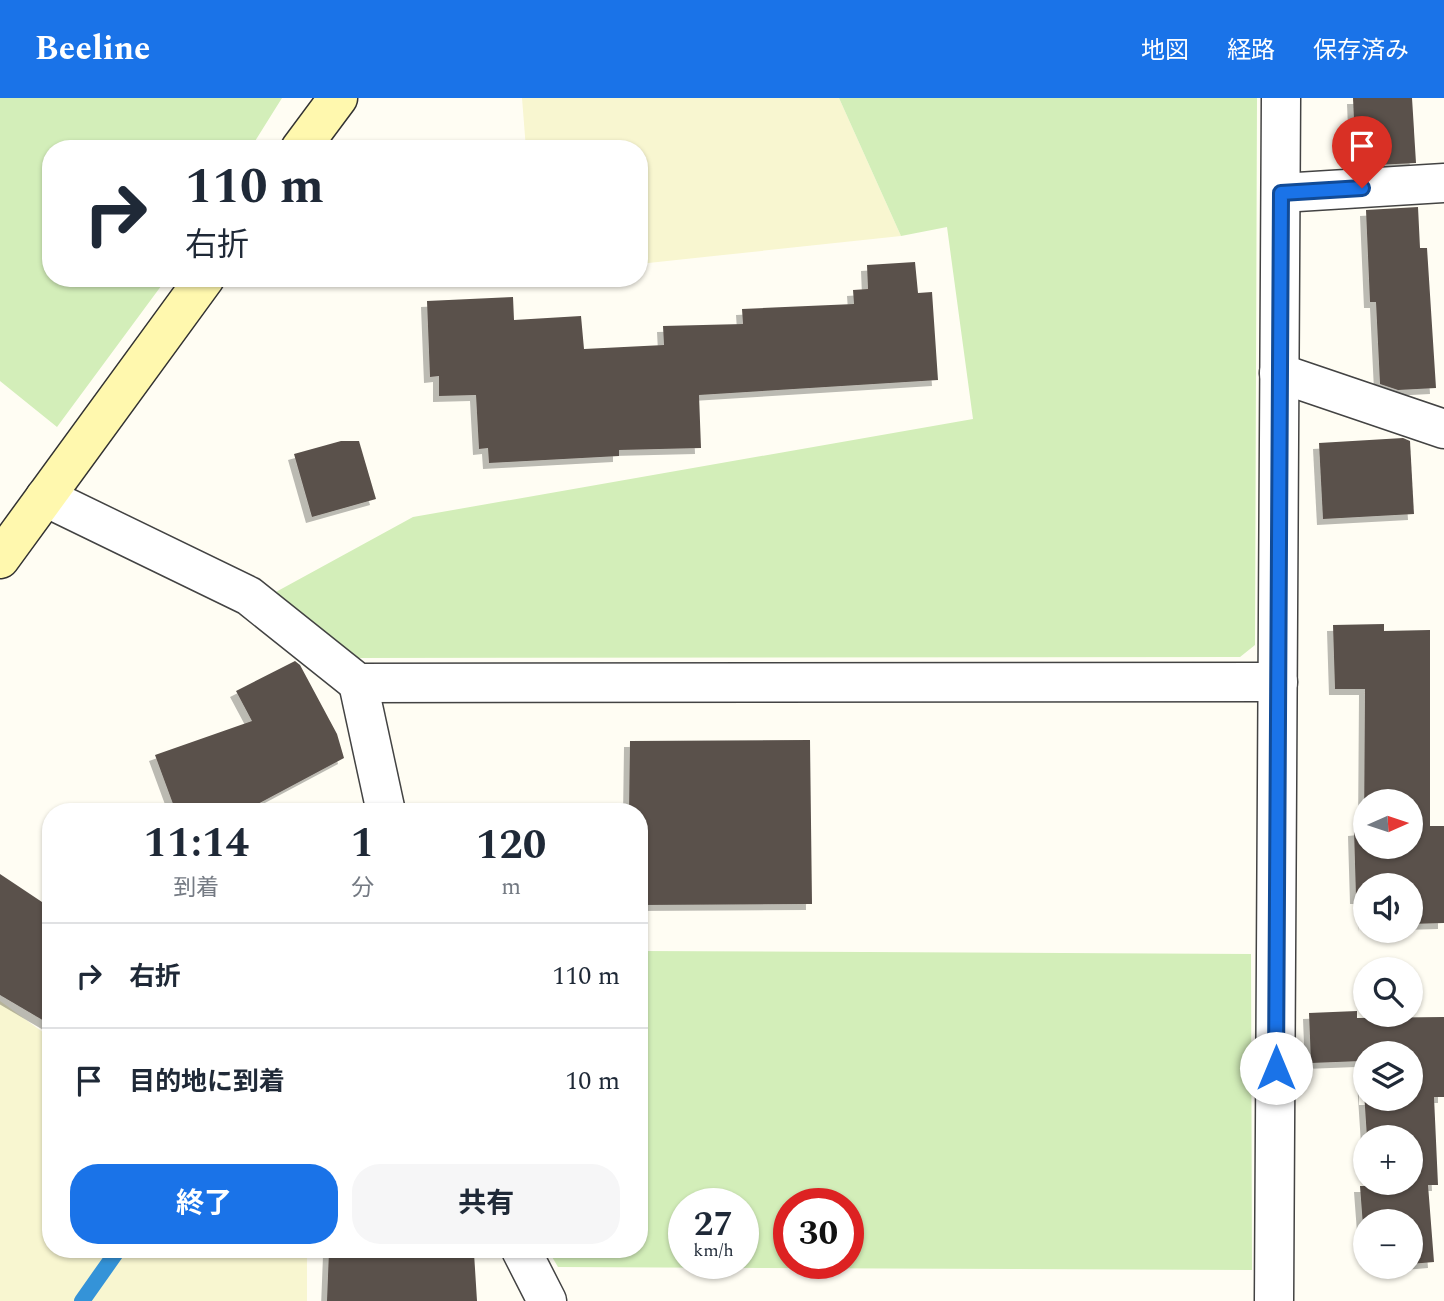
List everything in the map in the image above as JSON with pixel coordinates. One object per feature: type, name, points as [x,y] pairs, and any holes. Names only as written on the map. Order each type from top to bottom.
[{"type":"street","points":[[307,140],[338,98]]},
{"type":"street","points":[[1274,1301],[1281,98]]},
{"type":"street","points":[[1281,193],[1444,183]]},
{"type":"street","points":[[0,559],[198,287]]},
{"type":"street","points":[[1279,373],[1444,429]]},
{"type":"street","points":[[45,498],[249,596],[358,683],[1279,682]]},
{"type":"street","points":[[358,683],[384,803]]},
{"type":"street","points":[[525,1258],[547,1301]]},
{"type":"shaded area","points":[[522,98],[839,98],[901,236],[648,263],[648,140],[525,140]]},
{"type":"shaded area","points":[[0,1001],[42,1031],[42,1258],[307,1258],[307,1301],[0,1301]]},
{"type":"green space","points":[[0,98],[282,98],[256,140],[42,140],[42,287],[160,287],[57,427],[0,381]]},
{"type":"green space","points":[[839,98],[1257,98],[1255,645],[1240,657],[349,658],[274,593],[413,517],[973,419],[947,227],[901,236]]},
{"type":"green space","points":[[648,951],[1251,954],[1252,1270],[864,1268],[864,1188],[773,1188],[773,1268],[759,1268],[759,1188],[668,1188],[668,1267],[558,1267],[553,1258],[648,1258]]},
{"type":"building","points":[[1353,98],[1412,98],[1416,163],[1356,166]]},
{"type":"building","points":[[1418,207],[1420,248],[1427,248],[1436,388],[1398,390],[1380,384],[1376,302],[1370,302],[1366,210]]},
{"type":"building","points":[[915,262],[918,293],[932,292],[938,380],[699,395],[701,448],[619,450],[619,456],[489,463],[488,448],[479,449],[476,395],[439,396],[439,376],[430,377],[427,301],[513,297],[514,320],[581,316],[584,349],[664,345],[663,326],[743,324],[742,309],[854,304],[853,290],[868,289],[867,265]]},
{"type":"building","points":[[1403,438],[1410,441],[1414,514],[1323,519],[1319,443]]},
{"type":"building","points":[[341,441],[359,441],[376,499],[312,517],[294,454]]},
{"type":"building","points":[[1384,624],[1384,631],[1430,630],[1430,826],[1444,826],[1444,923],[1423,924],[1423,873],[1355,873],[1355,859],[1423,859],[1423,789],[1364,789],[1365,689],[1335,689],[1333,625]]},
{"type":"building","points":[[295,661],[300,665],[337,734],[344,758],[260,803],[173,803],[155,755],[252,721],[236,691]]},
{"type":"building","points":[[810,740],[812,904],[648,905],[648,803],[629,803],[630,741]]},
{"type":"building","points":[[0,874],[42,902],[42,1020],[0,995]]},
{"type":"building","points":[[1353,1011],[1353,1027],[1423,1027],[1423,1017],[1444,1017],[1444,1097],[1434,1097],[1438,1185],[1428,1185],[1434,1262],[1423,1263],[1423,1209],[1362,1209],[1361,1195],[1423,1195],[1423,1125],[1366,1125],[1365,1111],[1423,1111],[1423,1041],[1353,1041],[1353,1061],[1311,1063],[1309,1013]]},
{"type":"building","points":[[329,1258],[474,1258],[477,1301],[327,1301]]},
{"type":"waterway","points":[[82,1301],[112,1258]]},
{"type":"route","points":[[1276,1068],[1281,193],[1362,188]]}]
